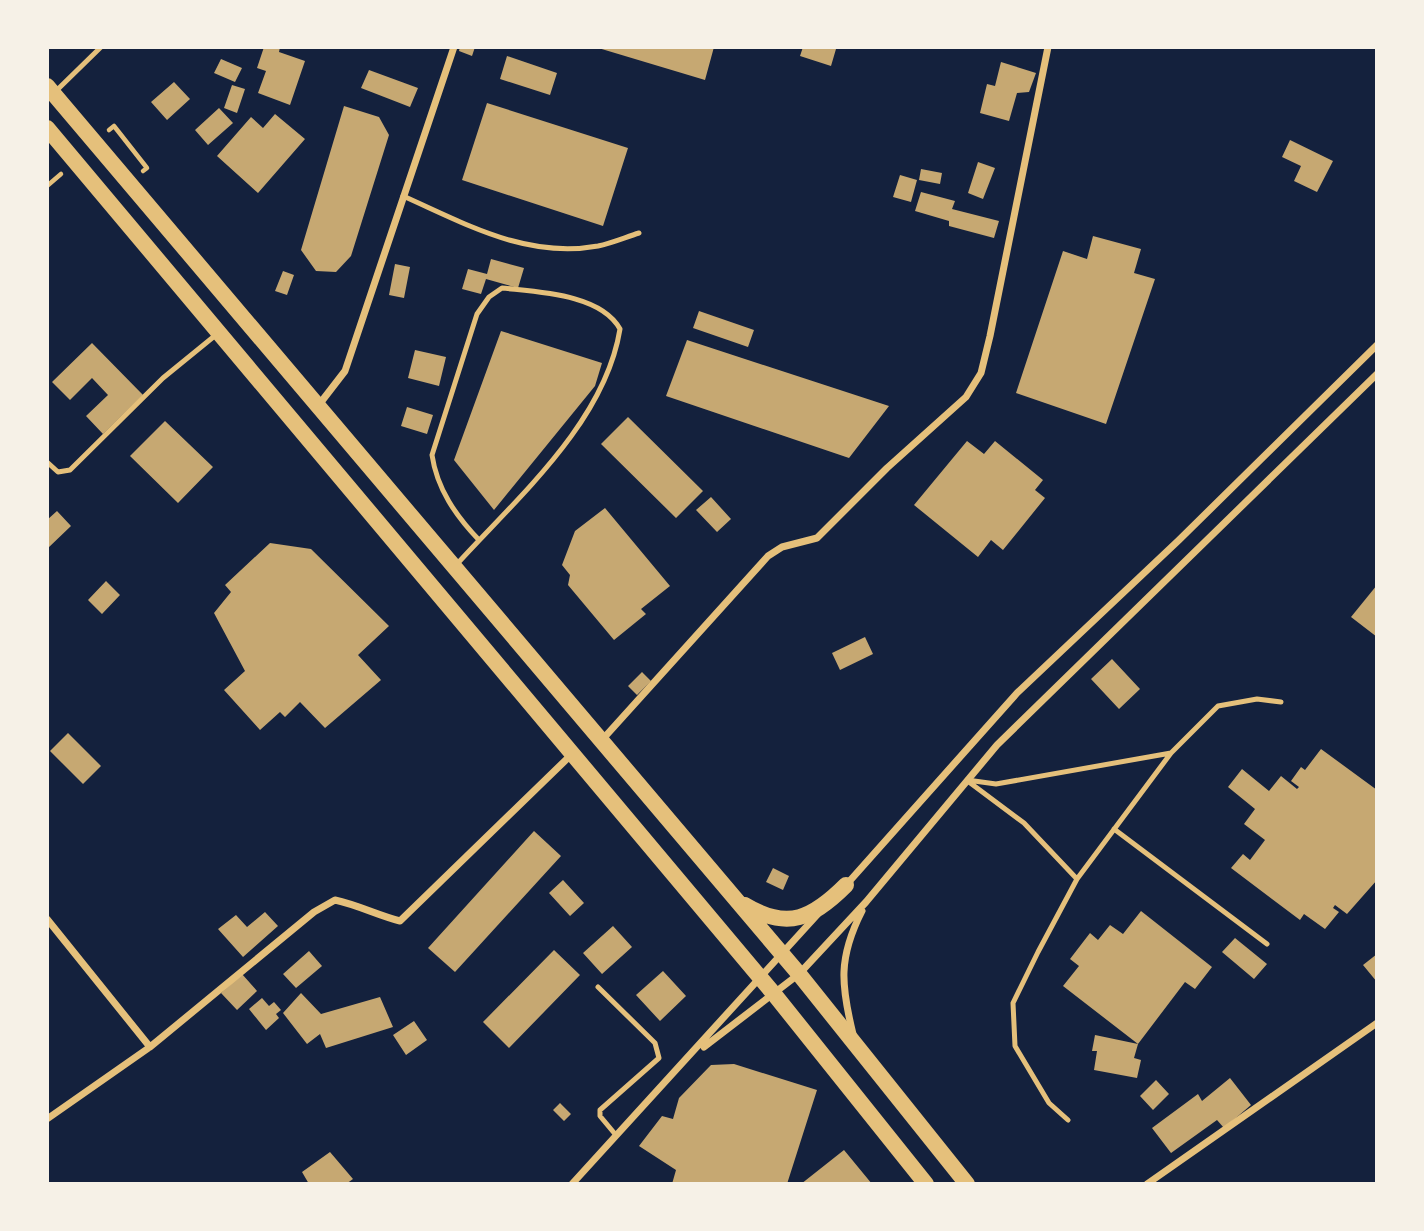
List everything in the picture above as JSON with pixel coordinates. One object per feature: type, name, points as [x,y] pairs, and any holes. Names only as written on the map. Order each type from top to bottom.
[{"type":"main road","points":[[50,90],[799,974],[967,1184]]},
{"type":"main road","points":[[47,128],[774,994],[926,1184]]},
{"type":"main road","points":[[736,900],[760,914],[778,920],[797,918],[819,909],[846,885]]},
{"type":"street","points":[[318,406],[345,371],[454,47]]},
{"type":"street","points":[[601,740],[746,576],[782,547],[817,538],[887,468],[966,397],[975,384],[981,373],[995,312],[1048,47]]},
{"type":"street","points":[[575,1180],[615,1134],[692,1056],[759,977],[846,885],[1017,693],[1180,540],[1377,345]]},
{"type":"street","points":[[692,1056],[799,974],[866,902],[997,745],[1377,374]]},
{"type":"street","points":[[47,1119],[150,1047],[314,912],[335,900],[359,905],[400,922],[573,753]]},
{"type":"street","points":[[856,1048],[844,997],[843,958],[866,902]]},
{"type":"street","points":[[47,919],[150,1047]]},
{"type":"street","points":[[1147,1184],[1377,1023]]},
{"type":"lane","points":[[50,90],[100,47]]},
{"type":"lane","points":[[403,197],[525,246],[579,249],[601,246],[639,233]]},
{"type":"lane","points":[[454,566],[479,540],[563,445],[594,403],[610,369],[620,329],[606,312],[573,299],[502,288],[489,297],[477,314],[432,456],[435,476],[461,520],[479,540]]},
{"type":"lane","points":[[47,462],[58,472],[70,470],[163,378],[219,332]]},
{"type":"lane","points":[[1068,1120],[1049,1103],[1016,1046],[1013,1003],[1077,879],[1171,752],[1218,706],[1257,699],[1281,702]]},
{"type":"lane","points":[[967,780],[996,784],[1115,760],[1171,752]]},
{"type":"lane","points":[[967,780],[1024,823],[1077,879]]},
{"type":"lane","points":[[1114,830],[1267,944]]},
{"type":"lane","points":[[598,987],[655,1043],[659,1058],[600,1110],[600,1116],[615,1134]]},
{"type":"lane","points":[[575,1180],[585,1184]]},
{"type":"building","points":[[264,47],[280,47],[279,52],[305,61],[290,105],[258,93],[266,71],[257,68]]},
{"type":"building","points":[[460,47],[475,47],[472,56],[459,51]]},
{"type":"building","points":[[595,47],[714,47],[705,80]]},
{"type":"building","points":[[803,47],[836,49],[831,66],[800,56]]},
{"type":"building","points":[[507,56],[557,73],[550,95],[500,79]]},
{"type":"building","points":[[221,59],[242,68],[235,82],[214,73]]},
{"type":"building","points":[[1001,62],[1036,73],[1029,92],[1017,93],[1009,121],[980,113],[987,84],[995,86]]},
{"type":"building","points":[[369,70],[418,88],[410,107],[361,88]]},
{"type":"building","points":[[174,82],[190,99],[167,120],[151,102]]},
{"type":"building","points":[[232,85],[245,89],[237,113],[224,108]]},
{"type":"building","points":[[487,103],[628,148],[603,226],[462,180]]},
{"type":"building","points":[[344,106],[379,117],[389,135],[351,256],[336,272],[316,271],[301,250]]},
{"type":"building","points":[[219,108],[233,123],[208,145],[195,130]]},
{"type":"building","points":[[275,114],[305,139],[258,193],[217,156],[251,117],[263,128]]},
{"type":"building","points":[[1290,140],[1333,161],[1317,192],[1294,181],[1301,166],[1282,157]]},
{"type":"building","points":[[978,162],[995,168],[983,199],[968,193]]},
{"type":"building","points":[[921,169],[942,173],[940,184],[919,180]]},
{"type":"building","points":[[900,175],[917,180],[911,202],[893,197]]},
{"type":"building","points":[[921,192],[955,201],[952,209],[999,221],[994,238],[949,226],[949,221],[915,211]]},
{"type":"building","points":[[1093,236],[1141,249],[1134,273],[1155,279],[1106,424],[1016,393],[1063,251],[1087,259]]},
{"type":"building","points":[[491,259],[524,268],[518,288],[486,279],[481,294],[462,289],[468,269],[487,274]]},
{"type":"building","points":[[395,264],[410,267],[404,298],[389,295]]},
{"type":"building","points":[[283,271],[294,275],[287,295],[275,291]]},
{"type":"building","points":[[699,311],[754,330],[748,347],[693,328]]},
{"type":"building","points":[[501,331],[602,363],[595,386],[494,510],[454,460]]},
{"type":"building","points":[[687,340],[889,406],[849,458],[666,396]]},
{"type":"building","points":[[92,343],[143,395],[103,434],[86,416],[108,395],[92,378],[70,400],[52,382]]},
{"type":"building","points":[[415,350],[446,357],[439,386],[408,378]]},
{"type":"building","points":[[407,407],[433,415],[427,434],[401,426]]},
{"type":"building","points":[[628,417],[703,491],[676,518],[601,444]]},
{"type":"building","points":[[165,421],[213,467],[178,503],[130,456]]},
{"type":"building","points":[[967,441],[984,454],[995,441],[1043,480],[1035,490],[1045,498],[1003,550],[991,540],[978,557],[914,505]]},
{"type":"building","points":[[711,497],[731,519],[717,532],[696,510]]},
{"type":"building","points":[[605,508],[670,586],[641,609],[646,614],[614,640],[568,585],[570,575],[562,565],[575,531]]},
{"type":"building","points":[[57,511],[71,526],[47,549],[47,520]]},
{"type":"building","points":[[270,543],[311,549],[389,626],[358,655],[381,680],[325,728],[300,702],[285,717],[280,712],[260,730],[224,690],[245,671],[214,613],[231,592],[225,585]]},
{"type":"building","points":[[106,581],[120,595],[102,614],[88,600]]},
{"type":"building","points":[[1377,585],[1377,637],[1351,617]]},
{"type":"building","points":[[865,637],[873,654],[840,670],[832,653]]},
{"type":"building","points":[[1112,659],[1140,689],[1119,709],[1091,679]]},
{"type":"building","points":[[642,672],[651,681],[637,695],[628,686]]},
{"type":"building","points":[[68,733],[101,766],[83,784],[50,751]]},
{"type":"building","points":[[1321,749],[1377,790],[1377,880],[1347,914],[1335,905],[1333,908],[1339,912],[1325,929],[1304,914],[1300,920],[1231,868],[1243,854],[1250,860],[1265,840],[1244,824],[1255,809],[1228,787],[1242,769],[1269,791],[1281,776],[1297,789],[1299,787],[1291,781],[1301,767],[1305,770]]},
{"type":"building","points":[[534,831],[561,856],[455,972],[428,948]]},
{"type":"building","points":[[773,868],[789,876],[783,890],[766,882]]},
{"type":"building","points":[[563,880],[584,903],[570,916],[549,893]]},
{"type":"building","points":[[1141,911],[1212,967],[1195,989],[1185,982],[1138,1044],[1063,986],[1079,966],[1070,959],[1090,933],[1098,940],[1110,925],[1123,934]]},
{"type":"building","points":[[265,912],[278,926],[243,957],[218,929],[236,915],[247,927]]},
{"type":"building","points":[[613,926],[632,947],[602,974],[583,953]]},
{"type":"building","points":[[1235,938],[1267,964],[1254,979],[1222,952]]},
{"type":"building","points":[[554,950],[580,975],[509,1048],[483,1022]]},
{"type":"building","points":[[309,951],[322,966],[296,988],[283,974]]},
{"type":"building","points":[[1377,954],[1377,982],[1363,965]]},
{"type":"building","points":[[663,971],[686,996],[660,1021],[636,995]]},
{"type":"building","points":[[242,974],[257,991],[237,1010],[221,993]]},
{"type":"building","points":[[301,993],[321,1014],[380,997],[393,1027],[326,1048],[320,1034],[307,1044],[283,1013]]},
{"type":"building","points":[[262,998],[269,1006],[274,1002],[281,1010],[276,1014],[279,1018],[266,1030],[249,1009]]},
{"type":"building","points":[[414,1021],[427,1040],[406,1055],[393,1035]]},
{"type":"building","points":[[1095,1035],[1138,1044],[1134,1058],[1141,1060],[1137,1078],[1094,1070],[1097,1051],[1092,1051]]},
{"type":"building","points":[[734,1064],[817,1090],[787,1184],[672,1184],[676,1170],[639,1146],[662,1116],[673,1119],[679,1098],[711,1065]]},
{"type":"building","points":[[1230,1078],[1251,1105],[1224,1128],[1217,1120],[1171,1153],[1152,1128],[1198,1094],[1202,1101]]},
{"type":"building","points":[[1156,1080],[1169,1094],[1153,1110],[1140,1096]]},
{"type":"building","points":[[560,1103],[571,1114],[564,1121],[553,1110]]},
{"type":"building","points":[[844,1150],[872,1184],[801,1184]]},
{"type":"building","points":[[330,1152],[353,1179],[346,1184],[309,1184],[302,1172]]}]
